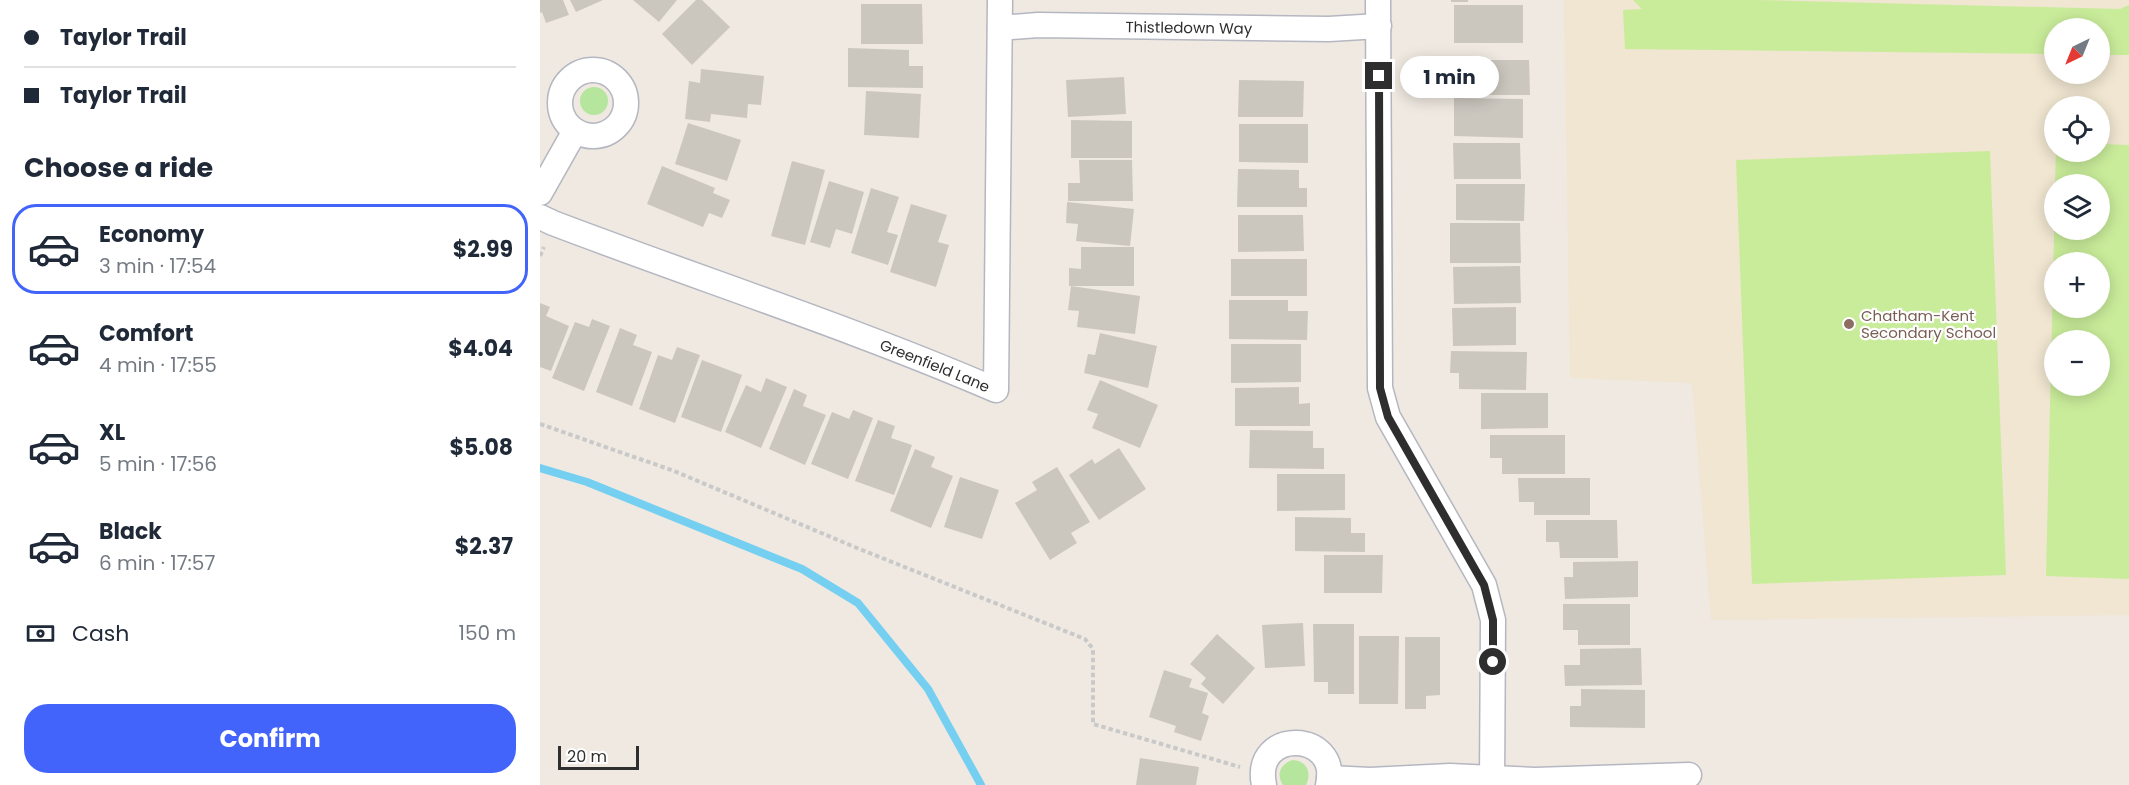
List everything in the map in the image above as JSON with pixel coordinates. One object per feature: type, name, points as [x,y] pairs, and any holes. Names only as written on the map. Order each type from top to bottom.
[{"type":"street","name":"Greenfield Lane","points":[[540,217],[630,253],[934,363],[996,390],[1000,0]]},
{"type":"street","points":[[1378,0],[1380,388],[1388,417],[1484,585],[1493,620],[1492,782]]},
{"type":"street","name":"Thistledown Way","points":[[1000,28],[1038,25],[1329,29],[1378,26]]},
{"type":"street","points":[[540,193],[575,131]]},
{"type":"street","points":[[1263,779],[1264,763],[1270,754],[1278,747],[1298,742],[1318,750],[1325,758],[1329,768],[1329,782],[1450,776],[1492,782],[1689,775]]},
{"type":"path","points":[[540,424],[674,471],[857,548],[1085,639],[1093,648],[1093,724],[1263,779]]},
{"type":"shaded area","name":"Chatham-Kent Secondary School","points":[[1564,0],[2129,0],[2129,615],[1711,620],[1692,383],[1570,378]]},
{"type":"green space","points":[[1633,0],[1755,0],[2120,9],[2129,5],[2129,55],[2110,55],[2110,18],[2044,18],[2044,54],[1625,49],[1623,10],[1642,9]]},
{"type":"green space","points":[[594,87],[604,91],[608,101],[604,111],[594,115],[584,111],[580,101],[584,91]]},
{"type":"green space","points":[[2110,144],[2129,145],[2129,579],[2046,576],[2050,396],[2110,396],[2110,330],[2052,330],[2052,318],[2110,318],[2110,252],[2054,252],[2054,240],[2110,240],[2110,174],[2055,174],[2056,162],[2110,162]]},
{"type":"green space","points":[[1990,151],[2006,575],[1752,584],[1736,160]]},
{"type":"green space","points":[[1293,760],[1302,763],[1307,768],[1306,785],[1283,785],[1280,770]]},
{"type":"building","points":[[540,0],[563,0],[569,15],[546,23],[542,12],[540,13]]},
{"type":"building","points":[[570,0],[603,0],[576,12]]},
{"type":"building","points":[[633,0],[677,0],[659,22]]},
{"type":"building","points":[[696,0],[702,0],[730,27],[692,65],[662,34]]},
{"type":"building","points":[[1451,0],[1468,0],[1468,2],[1451,2]]},
{"type":"building","points":[[861,4],[922,4],[923,44],[861,44]]},
{"type":"building","points":[[1454,5],[1523,5],[1523,43],[1454,43]]},
{"type":"building","points":[[848,48],[909,50],[909,66],[923,66],[923,88],[848,87]]},
{"type":"building","points":[[1450,60],[1529,60],[1530,95],[1468,95],[1468,80],[1450,80]]},
{"type":"building","points":[[701,69],[764,76],[761,105],[748,104],[747,118],[711,114],[710,122],[685,119],[689,81],[700,83]]},
{"type":"building","points":[[1124,77],[1126,114],[1068,117],[1066,80]]},
{"type":"building","points":[[1239,80],[1304,81],[1303,117],[1238,117]]},
{"type":"building","points":[[866,91],[921,94],[919,138],[864,135]]},
{"type":"building","points":[[1454,98],[1523,99],[1523,138],[1454,136]]},
{"type":"building","points":[[1071,120],[1132,121],[1132,158],[1071,158]]},
{"type":"building","points":[[688,123],[741,140],[727,181],[675,164]]},
{"type":"building","points":[[1239,124],[1308,124],[1308,163],[1239,162]]},
{"type":"building","points":[[1453,143],[1520,143],[1521,179],[1454,179]]},
{"type":"building","points":[[1079,160],[1132,160],[1133,201],[1068,201],[1068,183],[1080,183]]},
{"type":"building","points":[[792,161],[825,170],[805,245],[771,236]]},
{"type":"building","points":[[662,166],[715,188],[713,193],[730,200],[722,218],[709,213],[703,227],[647,204]]},
{"type":"building","points":[[1238,169],[1299,170],[1299,188],[1307,188],[1307,207],[1237,207]]},
{"type":"building","points":[[829,181],[864,192],[852,234],[836,229],[830,248],[810,242]]},
{"type":"building","points":[[1456,184],[1525,184],[1524,221],[1456,220]]},
{"type":"building","points":[[871,188],[899,197],[887,232],[898,235],[888,265],[851,253]]},
{"type":"building","points":[[1067,202],[1134,209],[1130,246],[1076,241],[1078,224],[1066,223]]},
{"type":"building","points":[[911,204],[947,215],[938,242],[949,245],[936,287],[890,272]]},
{"type":"building","points":[[1238,215],[1303,215],[1304,251],[1238,252]]},
{"type":"building","points":[[1450,223],[1520,223],[1521,263],[1450,263]]},
{"type":"building","points":[[1081,247],[1134,247],[1134,286],[1069,286],[1069,268],[1081,269]]},
{"type":"building","points":[[1231,259],[1307,259],[1307,296],[1231,296]]},
{"type":"building","points":[[1520,266],[1521,303],[1454,304],[1453,267]]},
{"type":"building","points":[[1071,286],[1140,296],[1135,334],[1077,327],[1079,311],[1068,310]]},
{"type":"building","points":[[1229,300],[1288,300],[1288,311],[1308,311],[1307,340],[1229,339]]},
{"type":"building","points":[[540,303],[550,307],[546,316],[569,326],[551,371],[540,367]]},
{"type":"building","points":[[1516,307],[1516,345],[1453,346],[1452,308]]},
{"type":"building","points":[[592,319],[610,326],[584,391],[552,378],[575,322],[589,327]]},
{"type":"building","points":[[620,328],[637,335],[633,345],[652,352],[632,406],[596,392]]},
{"type":"building","points":[[1100,333],[1157,346],[1148,388],[1084,373],[1088,354],[1095,355]]},
{"type":"building","points":[[1231,344],[1301,344],[1301,382],[1231,383]]},
{"type":"building","points":[[677,347],[700,355],[675,423],[639,409],[658,355],[672,360]]},
{"type":"building","points":[[1451,351],[1527,352],[1526,390],[1459,389],[1459,373],[1450,373]]},
{"type":"building","points":[[702,360],[742,375],[721,432],[681,417]]},
{"type":"building","points":[[766,378],[787,387],[761,448],[725,432],[746,385],[761,392]]},
{"type":"building","points":[[1100,380],[1158,405],[1140,448],[1092,428],[1098,414],[1087,410]]},
{"type":"building","points":[[1299,387],[1299,404],[1310,403],[1310,426],[1235,426],[1235,388]]},
{"type":"building","points":[[794,389],[807,395],[803,406],[826,415],[805,465],[769,449]]},
{"type":"building","points":[[1481,393],[1548,393],[1548,428],[1481,429]]},
{"type":"building","points":[[853,410],[873,418],[848,479],[811,464],[832,412],[849,419]]},
{"type":"building","points":[[878,420],[895,426],[891,438],[912,445],[894,495],[855,481]]},
{"type":"building","points":[[1250,430],[1313,431],[1313,448],[1324,448],[1324,469],[1249,468]]},
{"type":"building","points":[[1490,435],[1565,435],[1565,474],[1502,474],[1502,458],[1490,458]]},
{"type":"building","points":[[1119,448],[1146,489],[1099,520],[1069,475],[1092,459],[1095,464]]},
{"type":"building","points":[[915,449],[935,457],[931,467],[953,476],[931,528],[890,511]]},
{"type":"building","points":[[1057,467],[1090,522],[1071,533],[1077,543],[1050,560],[1015,503],[1037,490],[1032,482]]},
{"type":"building","points":[[1277,474],[1345,474],[1345,510],[1277,511]]},
{"type":"building","points":[[960,477],[999,490],[982,539],[944,527]]},
{"type":"building","points":[[1518,478],[1590,478],[1590,515],[1534,515],[1534,502],[1519,502]]},
{"type":"building","points":[[1295,517],[1351,518],[1351,533],[1365,533],[1365,552],[1295,551]]},
{"type":"building","points":[[1546,520],[1617,520],[1618,558],[1560,558],[1559,542],[1546,542]]},
{"type":"building","points":[[1324,555],[1383,555],[1382,593],[1324,593]]},
{"type":"building","points":[[1638,561],[1638,597],[1565,599],[1564,577],[1573,577],[1573,562]]},
{"type":"building","points":[[1563,604],[1630,604],[1630,645],[1578,645],[1578,630],[1563,630]]},
{"type":"building","points":[[1303,623],[1305,666],[1265,668],[1262,625]]},
{"type":"building","points":[[1313,624],[1354,624],[1354,694],[1328,694],[1328,682],[1314,682]]},
{"type":"building","points":[[1217,634],[1255,668],[1223,704],[1201,684],[1206,678],[1190,664]]},
{"type":"building","points":[[1359,636],[1399,636],[1398,704],[1359,704]]},
{"type":"building","points":[[1405,637],[1440,637],[1440,695],[1426,696],[1426,709],[1405,709]]},
{"type":"building","points":[[1641,648],[1642,685],[1565,686],[1564,665],[1580,665],[1580,649]]},
{"type":"building","points":[[1164,670],[1192,679],[1189,687],[1208,693],[1202,713],[1209,716],[1201,741],[1174,732],[1176,726],[1149,717]]},
{"type":"building","points":[[1581,689],[1645,690],[1645,728],[1570,727],[1570,706],[1581,706]]},
{"type":"building","points":[[1140,758],[1199,767],[1196,785],[1136,785]]},
{"type":"waterway","points":[[540,468],[587,482],[802,569],[858,603],[928,689],[981,785]]},
{"type":"place","name":"Chatham-Kent Secondary School","points":[[1849,324]]},
{"type":"route","points":[[1379,76],[1380,388],[1388,417],[1484,585],[1493,620],[1493,662]]}]
